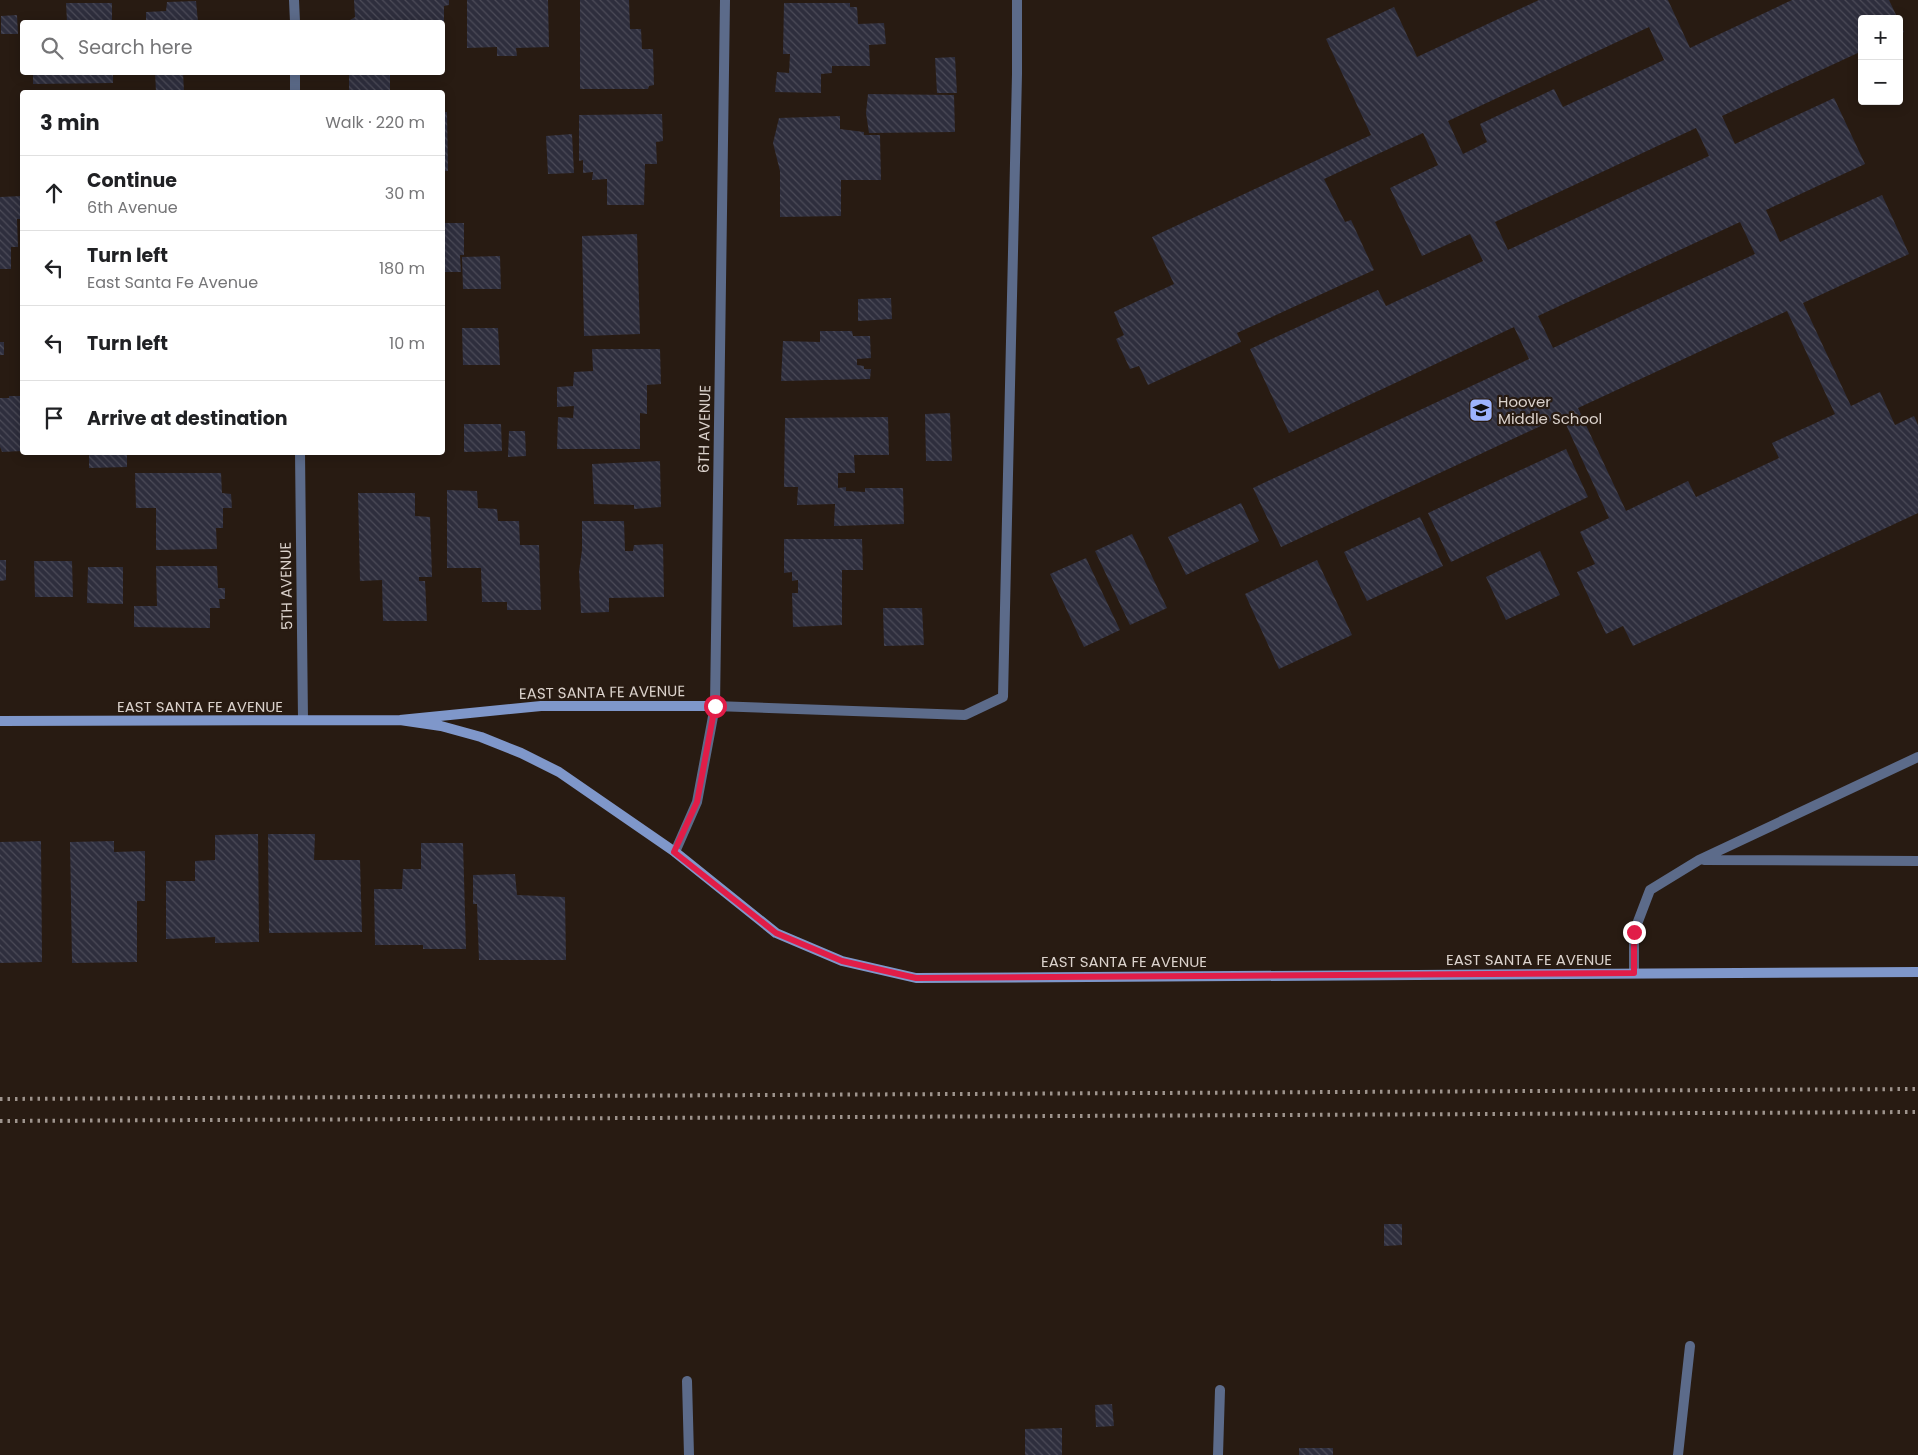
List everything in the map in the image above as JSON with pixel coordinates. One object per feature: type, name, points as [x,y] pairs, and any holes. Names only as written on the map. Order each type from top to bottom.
[{"type":"street","points":[[294,0],[294,20]]},
{"type":"street","name":"6TH AVENUE","points":[[674,852],[697,802],[715,706],[725,0]]},
{"type":"street","points":[[715,706],[966,715],[1003,697],[1017,0]]},
{"type":"street","points":[[295,75],[295,90]]},
{"type":"street","name":"5TH AVENUE","points":[[300,455],[303,720]]},
{"type":"street","name":"EAST SANTA FE AVENUE","points":[[0,721],[400,720],[541,706],[715,706]]},
{"type":"street","name":"EAST SANTA FE AVENUE","points":[[400,720],[441,726],[481,737],[521,753],[559,772],[674,852],[776,933],[842,961],[916,978],[1918,972]]},
{"type":"street","points":[[1634,973],[1634,932],[1650,890],[1700,860],[1918,757]]},
{"type":"street","points":[[1700,860],[1918,860]]},
{"type":"street","points":[[1678,1455],[1690,1346]]},
{"type":"street","points":[[687,1381],[689,1455]]},
{"type":"street","points":[[1218,1455],[1220,1390]]},
{"type":"building","points":[[354,0],[449,0],[449,5],[444,6],[444,20],[350,20],[355,17]]},
{"type":"building","points":[[467,0],[548,0],[549,47],[516,48],[517,56],[497,56],[497,47],[467,48]]},
{"type":"building","points":[[580,0],[629,0],[630,29],[641,29],[642,49],[653,49],[654,85],[649,86],[648,89],[580,89]]},
{"type":"building","points":[[1539,0],[1668,0],[1690,48],[1792,0],[1889,0],[1896,15],[1858,15],[1858,53],[1722,116],[1735,144],[1834,98],[1865,164],[1766,210],[1780,242],[1882,195],[1909,254],[1803,303],[1851,406],[1880,392],[1895,425],[1914,416],[1918,425],[1918,513],[1633,646],[1623,626],[1606,634],[1577,572],[1595,564],[1580,532],[1609,518],[1562,416],[1281,547],[1253,488],[1529,359],[1514,327],[1289,433],[1250,349],[1378,290],[1386,306],[1483,261],[1470,234],[1422,256],[1390,188],[1438,165],[1423,133],[1324,179],[1345,222],[1351,220],[1374,270],[1237,333],[1241,342],[1148,385],[1139,366],[1130,369],[1116,339],[1124,335],[1114,312],[1174,284],[1152,237],[1371,135],[1326,39],[1394,7],[1417,57]],"holes":[[[1649,27],[1664,60],[1563,107],[1554,89],[1480,124],[1487,142],[1463,154],[1448,121]],[[1696,128],[1709,156],[1508,250],[1495,222]],[[1740,222],[1755,254],[1553,348],[1538,316]],[[1787,311],[1835,414],[1772,443],[1779,458],[1696,497],[1688,481],[1626,511],[1578,408]]]},
{"type":"building","points":[[196,1],[198,20],[146,20],[146,12],[166,11],[167,2]]},
{"type":"building","points":[[66,3],[112,3],[112,20],[67,20]]},
{"type":"building","points":[[784,3],[850,3],[850,7],[857,7],[858,24],[884,23],[886,44],[869,45],[870,66],[832,66],[832,73],[821,74],[821,93],[775,92],[777,72],[789,73],[790,54],[783,54]]},
{"type":"building","points":[[17,15],[18,34],[1,34],[1,16]]},
{"type":"building","points":[[955,57],[957,93],[937,93],[935,58]]},
{"type":"building","points":[[33,75],[113,75],[113,83],[33,84]]},
{"type":"building","points":[[155,75],[183,75],[184,90],[156,90]]},
{"type":"building","points":[[349,75],[390,75],[390,90],[349,90]]},
{"type":"building","points":[[868,94],[954,95],[955,132],[869,133],[866,113]]},
{"type":"building","points":[[445,112],[447,112],[448,171],[445,171]]},
{"type":"building","points":[[662,114],[663,141],[656,142],[657,164],[645,164],[644,205],[607,205],[607,179],[592,180],[593,172],[583,173],[583,160],[579,161],[579,115]]},
{"type":"building","points":[[840,116],[840,129],[864,132],[864,135],[880,135],[881,180],[841,180],[841,216],[780,217],[780,171],[773,143],[779,118]]},
{"type":"building","points":[[572,134],[574,173],[548,174],[546,136]]},
{"type":"building","points":[[20,196],[20,219],[17,219],[18,247],[11,247],[11,269],[0,269],[0,197]]},
{"type":"building","points":[[445,223],[464,223],[464,255],[460,255],[461,272],[445,272]]},
{"type":"building","points":[[637,234],[640,334],[584,336],[582,236]]},
{"type":"building","points":[[500,256],[501,289],[463,289],[462,257]]},
{"type":"building","points":[[891,298],[892,319],[858,321],[858,299]]},
{"type":"building","points":[[462,328],[498,328],[500,365],[463,365]]},
{"type":"building","points":[[820,331],[852,331],[853,336],[870,336],[871,358],[857,359],[857,365],[864,366],[864,369],[871,369],[870,379],[781,381],[783,341],[820,342]]},
{"type":"building","points":[[0,342],[4,342],[4,355],[0,355]]},
{"type":"building","points":[[592,349],[660,349],[661,384],[647,385],[647,414],[640,413],[640,449],[557,449],[558,417],[573,418],[574,406],[557,407],[557,387],[573,386],[574,372],[593,371]]},
{"type":"building","points":[[9,396],[20,396],[20,451],[2,452],[0,447],[0,398],[9,398]]},
{"type":"building","points":[[950,413],[952,461],[926,461],[925,414]]},
{"type":"building","points":[[888,417],[889,455],[854,455],[855,473],[838,473],[838,488],[846,487],[846,491],[865,492],[865,488],[903,488],[904,524],[834,526],[835,504],[797,505],[798,487],[784,487],[785,418]]},
{"type":"building","points":[[464,424],[501,424],[502,451],[464,452]]},
{"type":"building","points":[[509,431],[525,431],[526,456],[508,457]]},
{"type":"building","points":[[1566,449],[1588,497],[1451,562],[1428,513]]},
{"type":"building","points":[[89,455],[127,455],[127,467],[89,468]]},
{"type":"building","points":[[660,461],[661,507],[634,509],[634,505],[594,504],[592,464]]},
{"type":"building","points":[[135,473],[221,473],[222,493],[231,494],[232,508],[223,508],[223,528],[216,528],[217,549],[156,550],[156,508],[136,508]]},
{"type":"building","points":[[447,490],[477,491],[478,508],[497,509],[498,521],[519,521],[520,545],[539,545],[541,610],[507,610],[507,602],[482,602],[481,568],[447,568]]},
{"type":"building","points":[[358,493],[415,493],[415,516],[430,517],[432,577],[419,577],[419,581],[425,581],[427,621],[383,621],[382,580],[360,581]]},
{"type":"building","points":[[1241,503],[1259,541],[1186,575],[1168,537]]},
{"type":"building","points":[[1420,517],[1443,566],[1367,601],[1344,552]]},
{"type":"building","points":[[582,521],[624,521],[625,551],[633,551],[634,545],[663,544],[664,597],[609,598],[609,612],[581,613],[579,571],[582,550]]},
{"type":"building","points":[[1132,534],[1167,608],[1130,625],[1095,551]]},
{"type":"building","points":[[784,539],[862,539],[863,570],[842,570],[842,625],[793,627],[792,593],[798,593],[798,580],[792,581],[792,572],[784,573]]},
{"type":"building","points":[[1540,551],[1560,595],[1506,620],[1486,577]]},
{"type":"building","points":[[1086,558],[1120,630],[1084,647],[1050,574]]},
{"type":"building","points":[[0,560],[6,560],[6,580],[0,581]]},
{"type":"building","points":[[1317,560],[1352,635],[1279,669],[1245,594]]},
{"type":"building","points":[[34,561],[72,561],[73,597],[35,597]]},
{"type":"building","points":[[156,566],[217,566],[218,588],[225,588],[225,599],[219,599],[220,608],[210,608],[210,628],[134,627],[134,606],[157,606]]},
{"type":"building","points":[[88,567],[123,567],[123,604],[87,603]]},
{"type":"building","points":[[883,608],[922,608],[924,645],[884,646]]},
{"type":"building","points":[[258,834],[259,942],[215,943],[215,937],[166,939],[166,881],[195,881],[195,861],[215,860],[215,835]]},
{"type":"building","points":[[268,834],[315,834],[314,860],[360,860],[362,932],[269,933]]},
{"type":"building","points":[[41,841],[42,962],[0,963],[0,842]]},
{"type":"building","points":[[114,841],[114,852],[145,851],[145,901],[137,901],[137,962],[72,963],[70,842]]},
{"type":"building","points":[[421,843],[463,843],[466,949],[423,949],[423,945],[375,945],[374,889],[402,889],[403,869],[421,869]]},
{"type":"building","points":[[515,874],[517,895],[565,897],[566,960],[479,960],[477,904],[473,904],[473,875]]},
{"type":"building","points":[[1384,1224],[1402,1224],[1402,1245],[1384,1246]]},
{"type":"building","points":[[1112,1404],[1114,1426],[1096,1427],[1095,1405]]},
{"type":"building","points":[[1062,1428],[1062,1455],[1025,1455],[1025,1429]]},
{"type":"building","points":[[1299,1448],[1333,1448],[1333,1455],[1299,1455]]},
{"type":"railway","points":[[0,1099],[1918,1089]]},
{"type":"railway","points":[[0,1121],[1918,1112]]},
{"type":"place","name":"Hoover Middle School","points":[[1481,410]]},
{"type":"route","points":[[715,706],[697,802],[674,852],[776,933],[842,961],[916,978],[1634,973],[1634,932]]}]
